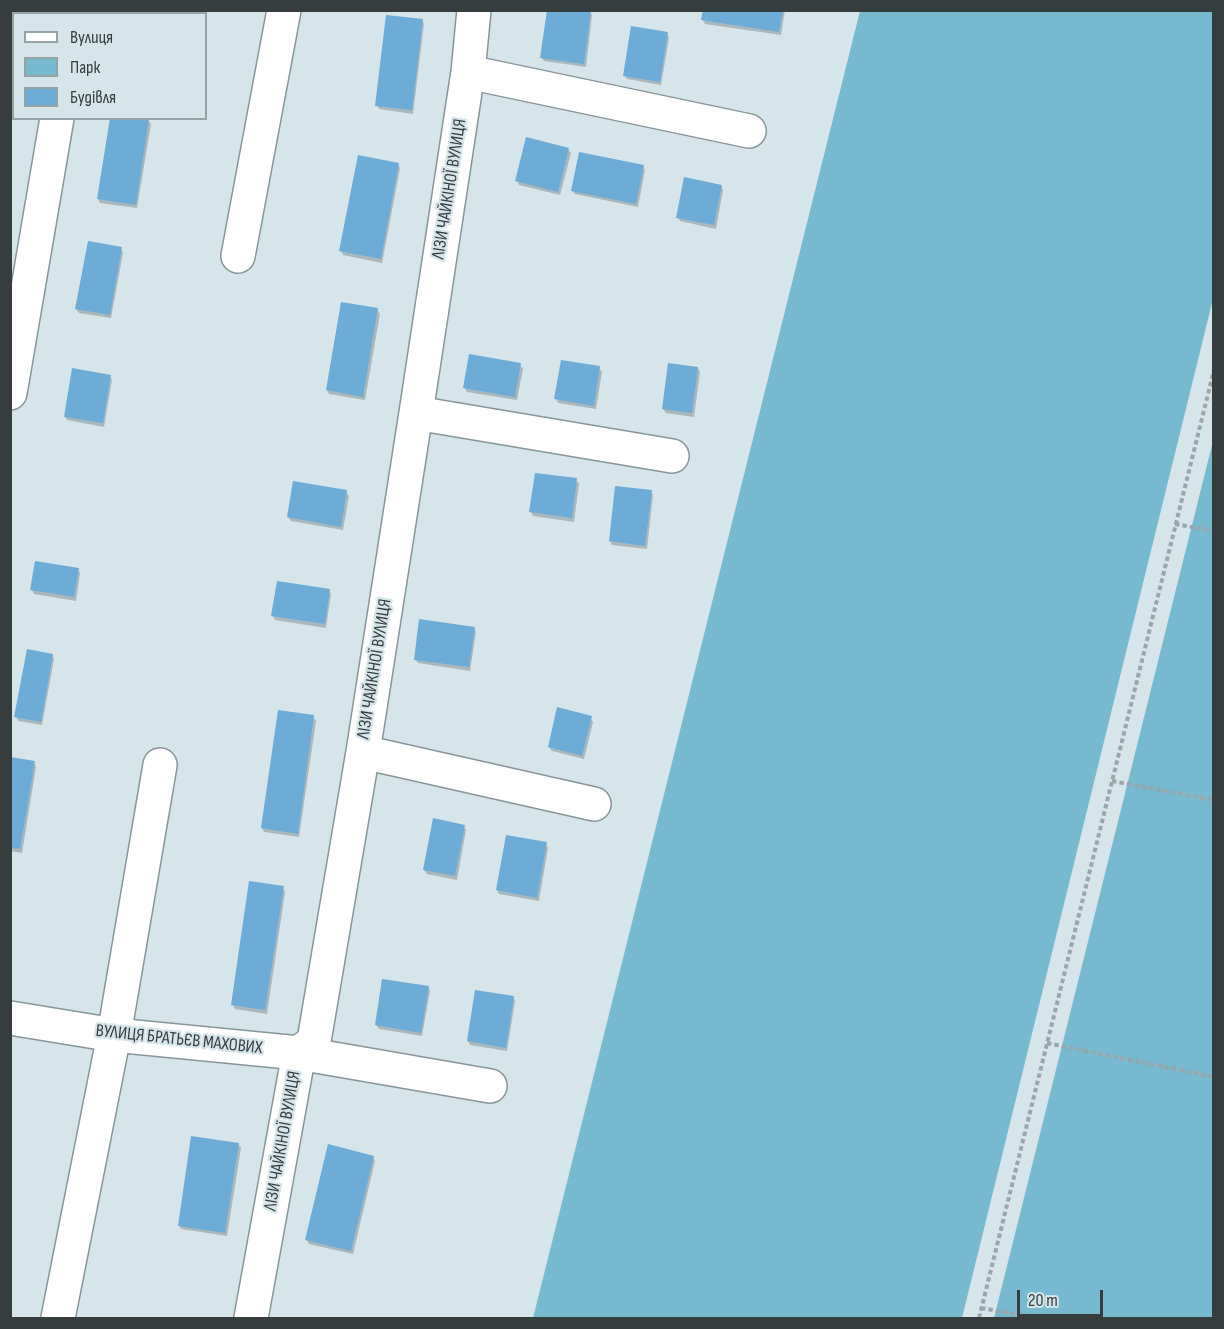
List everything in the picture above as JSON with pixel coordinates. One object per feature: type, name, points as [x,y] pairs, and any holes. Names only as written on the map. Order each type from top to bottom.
[{"type":"street","points":[[238,256],[284,10]]},
{"type":"street","name":"ЛІЗИ ЧАЙКІНОЇ ВУЛИЦЯ","points":[[251,1318],[299,1053],[314,1041],[363,752],[416,412],[468,72],[474,10]]},
{"type":"street","points":[[468,72],[749,131]]},
{"type":"street","points":[[10,393],[57,120]]},
{"type":"street","points":[[416,412],[672,456]]},
{"type":"street","points":[[363,752],[594,804]]},
{"type":"street","points":[[58,1318],[114,1035],[160,765]]},
{"type":"street","name":"ВУЛИЦЯ БРАТЬЄВ МАХОВИХ","points":[[10,1018],[114,1035],[299,1053],[490,1086]]},
{"type":"path","points":[[978,1318],[1214,370]]},
{"type":"path","points":[[1175,524],[1214,531]]},
{"type":"path","points":[[1112,781],[1214,800]]},
{"type":"path","points":[[1047,1043],[1214,1077]]},
{"type":"path","points":[[981,1308],[1038,1318]]},
{"type":"green space","points":[[860,11],[1213,11],[1213,299],[962,1318],[533,1318]]},
{"type":"green space","points":[[1213,441],[1213,1318],[994,1318]]},
{"type":"building","points":[[128,10],[158,10],[158,12],[128,12]]},
{"type":"building","points":[[547,10],[591,10],[584,64],[540,58]]},
{"type":"building","points":[[703,10],[783,10],[779,32],[701,20]]},
{"type":"building","points":[[386,15],[423,19],[412,110],[375,106]]},
{"type":"building","points":[[631,26],[668,32],[660,82],[623,76]]},
{"type":"building","points":[[110,120],[149,120],[136,205],[97,199]]},
{"type":"building","points":[[526,137],[569,148],[558,192],[515,181]]},
{"type":"building","points":[[579,152],[644,165],[636,204],[571,191]]},
{"type":"building","points":[[358,155],[399,163],[381,259],[339,251]]},
{"type":"building","points":[[684,177],[722,185],[714,225],[676,218]]},
{"type":"building","points":[[88,241],[122,247],[110,315],[75,309]]},
{"type":"building","points":[[341,302],[378,308],[363,397],[326,390]]},
{"type":"building","points":[[469,354],[521,363],[515,397],[463,388]]},
{"type":"building","points":[[561,360],[600,366],[594,406],[554,399]]},
{"type":"building","points":[[668,363],[698,367],[692,413],[662,409]]},
{"type":"building","points":[[72,368],[111,375],[103,423],[64,417]]},
{"type":"building","points":[[535,473],[577,478],[572,518],[529,512]]},
{"type":"building","points":[[293,481],[347,490],[341,527],[287,517]]},
{"type":"building","points":[[615,486],[652,490],[645,546],[609,541]]},
{"type":"building","points":[[35,561],[79,568],[74,597],[30,590]]},
{"type":"building","points":[[277,581],[330,589],[325,624],[271,616]]},
{"type":"building","points":[[419,619],[475,627],[469,667],[414,660]]},
{"type":"building","points":[[27,649],[53,654],[41,722],[14,717]]},
{"type":"building","points":[[557,707],[592,716],[582,756],[548,747]]},
{"type":"building","points":[[278,710],[314,715],[298,834],[261,828]]},
{"type":"building","points":[[10,757],[35,761],[20,849],[10,848]]},
{"type":"building","points":[[433,818],[465,825],[455,876],[423,870]]},
{"type":"building","points":[[506,835],[547,842],[537,898],[496,890]]},
{"type":"building","points":[[249,881],[284,886],[265,1010],[231,1005]]},
{"type":"building","points":[[382,979],[429,986],[421,1033],[375,1025]]},
{"type":"building","points":[[475,990],[514,996],[506,1048],[467,1041]]},
{"type":"building","points":[[191,1136],[239,1143],[225,1233],[178,1226]]},
{"type":"building","points":[[328,1144],[374,1156],[351,1251],[305,1240]]}]
